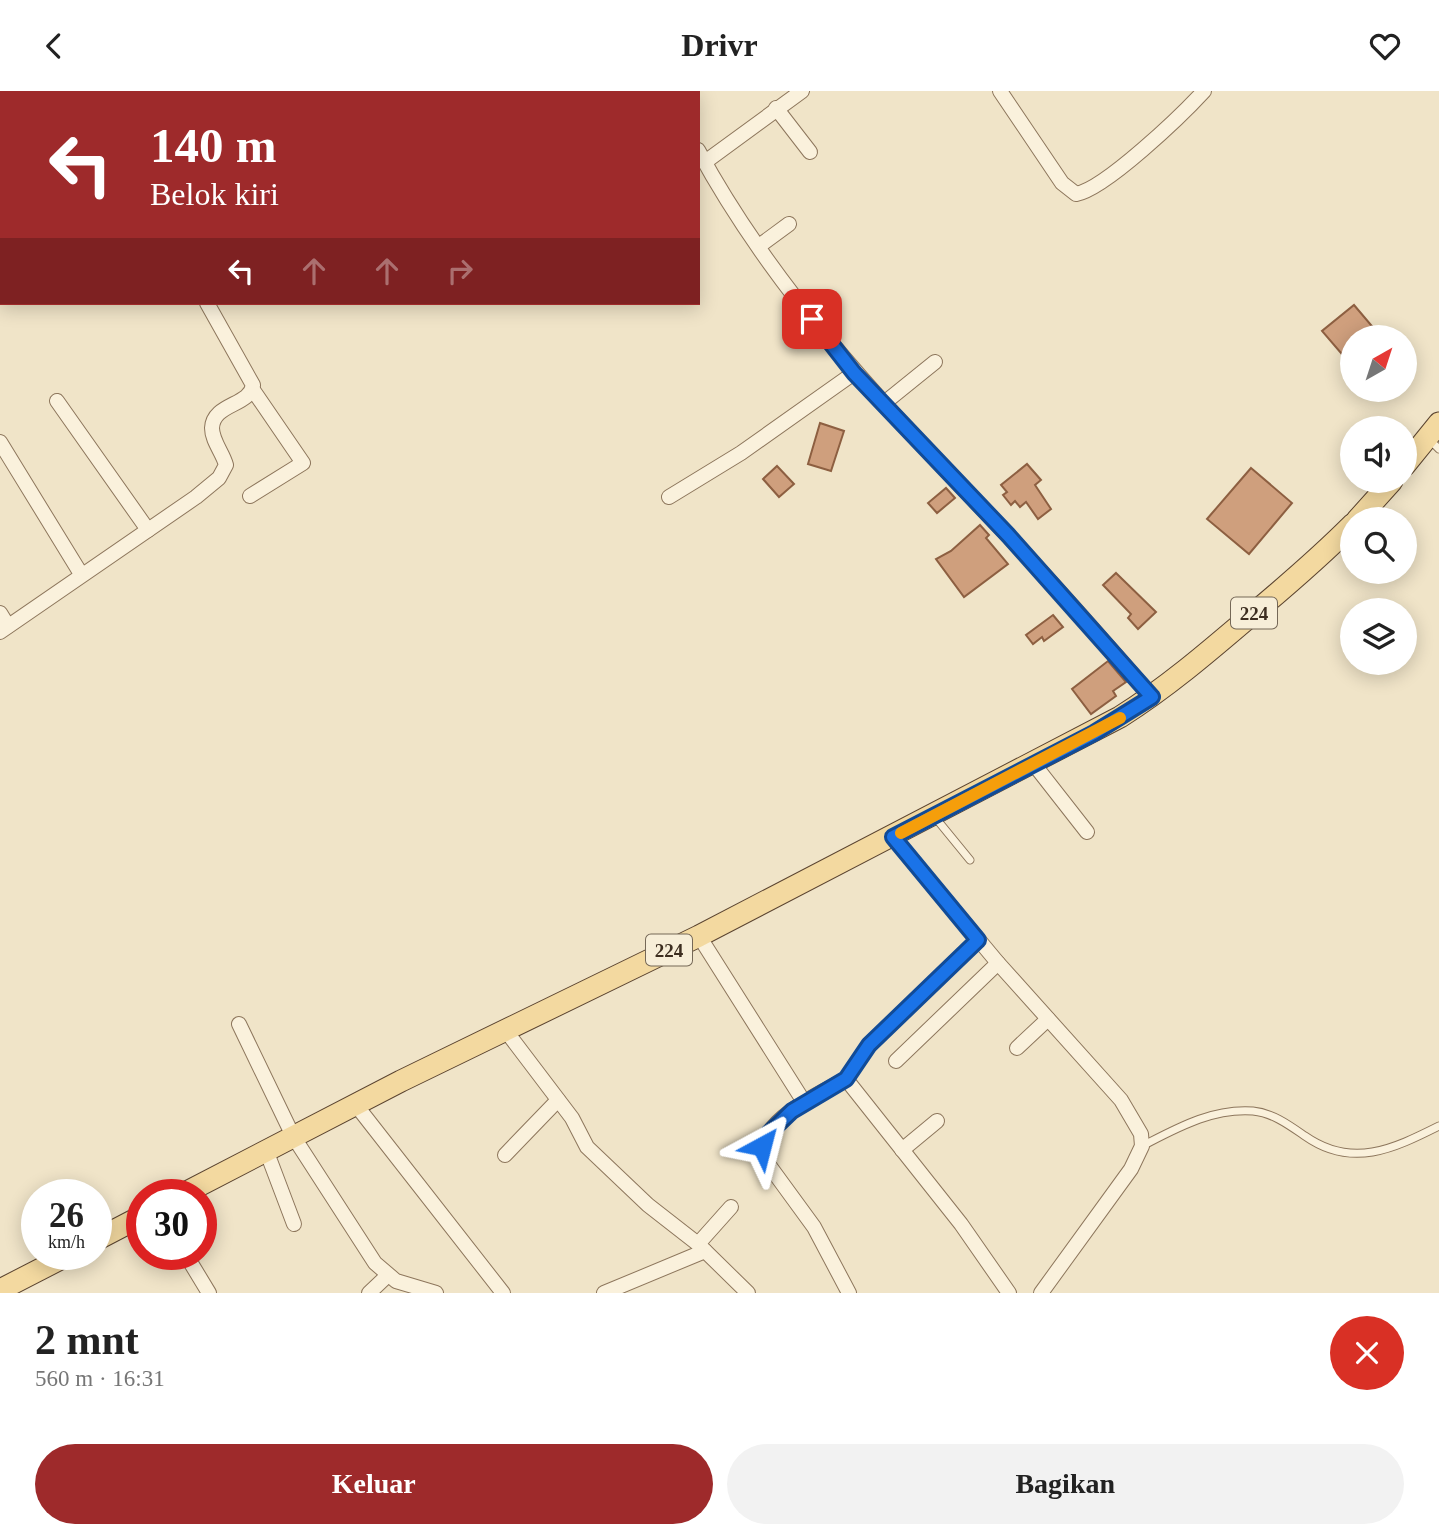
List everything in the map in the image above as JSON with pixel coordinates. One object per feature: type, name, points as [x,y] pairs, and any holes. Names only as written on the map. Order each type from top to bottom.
[{"type":"main road","points":[[1417,454],[1435,437]]},
{"type":"main road","points":[[1369,507],[1381,493]]},
{"type":"main road","name":"224","points":[[211,1179],[699,936],[1094,733],[1152,697],[1282,589],[1340,536]]},
{"type":"main road","points":[[0,1290],[39,1270]]},
{"type":"street","points":[[802,91],[702,156],[759,246],[854,373],[1008,535],[1152,697]]},
{"type":"street","points":[[1000,91],[1062,183],[1076,194],[1092,188],[1144,148],[1204,91]]},
{"type":"street","points":[[776,108],[810,152]]},
{"type":"street","points":[[759,246],[789,224]]},
{"type":"street","points":[[207,305],[249,374],[253,390],[303,463],[250,496]]},
{"type":"street","points":[[883,404],[935,362]]},
{"type":"street","points":[[669,497],[741,453],[854,373]]},
{"type":"street","points":[[0,613],[4,629],[201,493],[222,475],[226,465],[215,440],[212,424],[218,413],[253,390]]},
{"type":"street","points":[[57,401],[148,530]]},
{"type":"street","points":[[0,442],[81,574]]},
{"type":"street","points":[[1033,763],[1087,832]]},
{"type":"street","points":[[893,837],[978,940],[1129,1111],[1139,1129],[1142,1146],[1131,1170],[1041,1293]]},
{"type":"street","points":[[699,936],[804,1102]]},
{"type":"street","points":[[849,1293],[814,1227],[763,1154],[763,1142],[769,1133],[804,1102],[846,1079],[869,1045],[978,940]]},
{"type":"street","points":[[896,1061],[998,963]]},
{"type":"street","points":[[1017,1048],[1048,1019]]},
{"type":"street","points":[[239,1024],[293,1136],[364,1248],[387,1276],[400,1283],[436,1293]]},
{"type":"street","points":[[506,1031],[572,1118],[587,1147],[648,1205],[702,1247],[748,1293]]},
{"type":"street","points":[[846,1079],[961,1224],[1009,1293]]},
{"type":"street","points":[[505,1155],[558,1100]]},
{"type":"street","points":[[356,1105],[503,1293]]},
{"type":"street","points":[[902,1150],[937,1121]]},
{"type":"street","points":[[266,1150],[294,1224]]},
{"type":"street","points":[[604,1293],[702,1247],[731,1207]]},
{"type":"street","points":[[195,1270],[209,1293]]},
{"type":"street","points":[[369,1293],[387,1276]]},
{"type":"lane","points":[[934,815],[970,860]]},
{"type":"lane","points":[[1142,1146],[1201,1118],[1229,1111],[1267,1114],[1319,1146],[1334,1152],[1355,1155],[1388,1149],[1439,1126]]},
{"type":"building","points":[[1354,305],[1371,325],[1340,325],[1340,352],[1322,331]]},
{"type":"building","points":[[820,423],[844,431],[831,471],[808,464]]},
{"type":"building","points":[[1027,464],[1041,480],[1035,485],[1051,509],[1038,519],[1026,502],[1020,507],[1015,501],[1011,505],[1003,495],[1007,492],[1001,485]]},
{"type":"building","points":[[777,466],[794,484],[779,497],[763,479]]},
{"type":"building","points":[[1251,468],[1292,503],[1249,554],[1207,519]]},
{"type":"building","points":[[946,488],[955,498],[937,513],[928,503]]},
{"type":"building","points":[[980,525],[989,535],[986,538],[1008,564],[964,597],[936,559],[951,551]]},
{"type":"building","points":[[1116,573],[1156,612],[1138,629],[1128,618],[1131,614],[1103,585]]},
{"type":"building","points":[[1053,615],[1063,627],[1044,641],[1042,637],[1033,644],[1026,635]]},
{"type":"building","points":[[1108,661],[1126,682],[1113,691],[1116,696],[1091,714],[1072,689]]},
{"type":"slow traffic","points":[[901,833],[1120,718]]},
{"type":"route","points":[[762,1146],[769,1133],[792,1111],[846,1079],[854,1063],[869,1045],[978,940],[893,837],[1094,733],[1152,697],[1008,535],[854,373],[812,319]]}]
